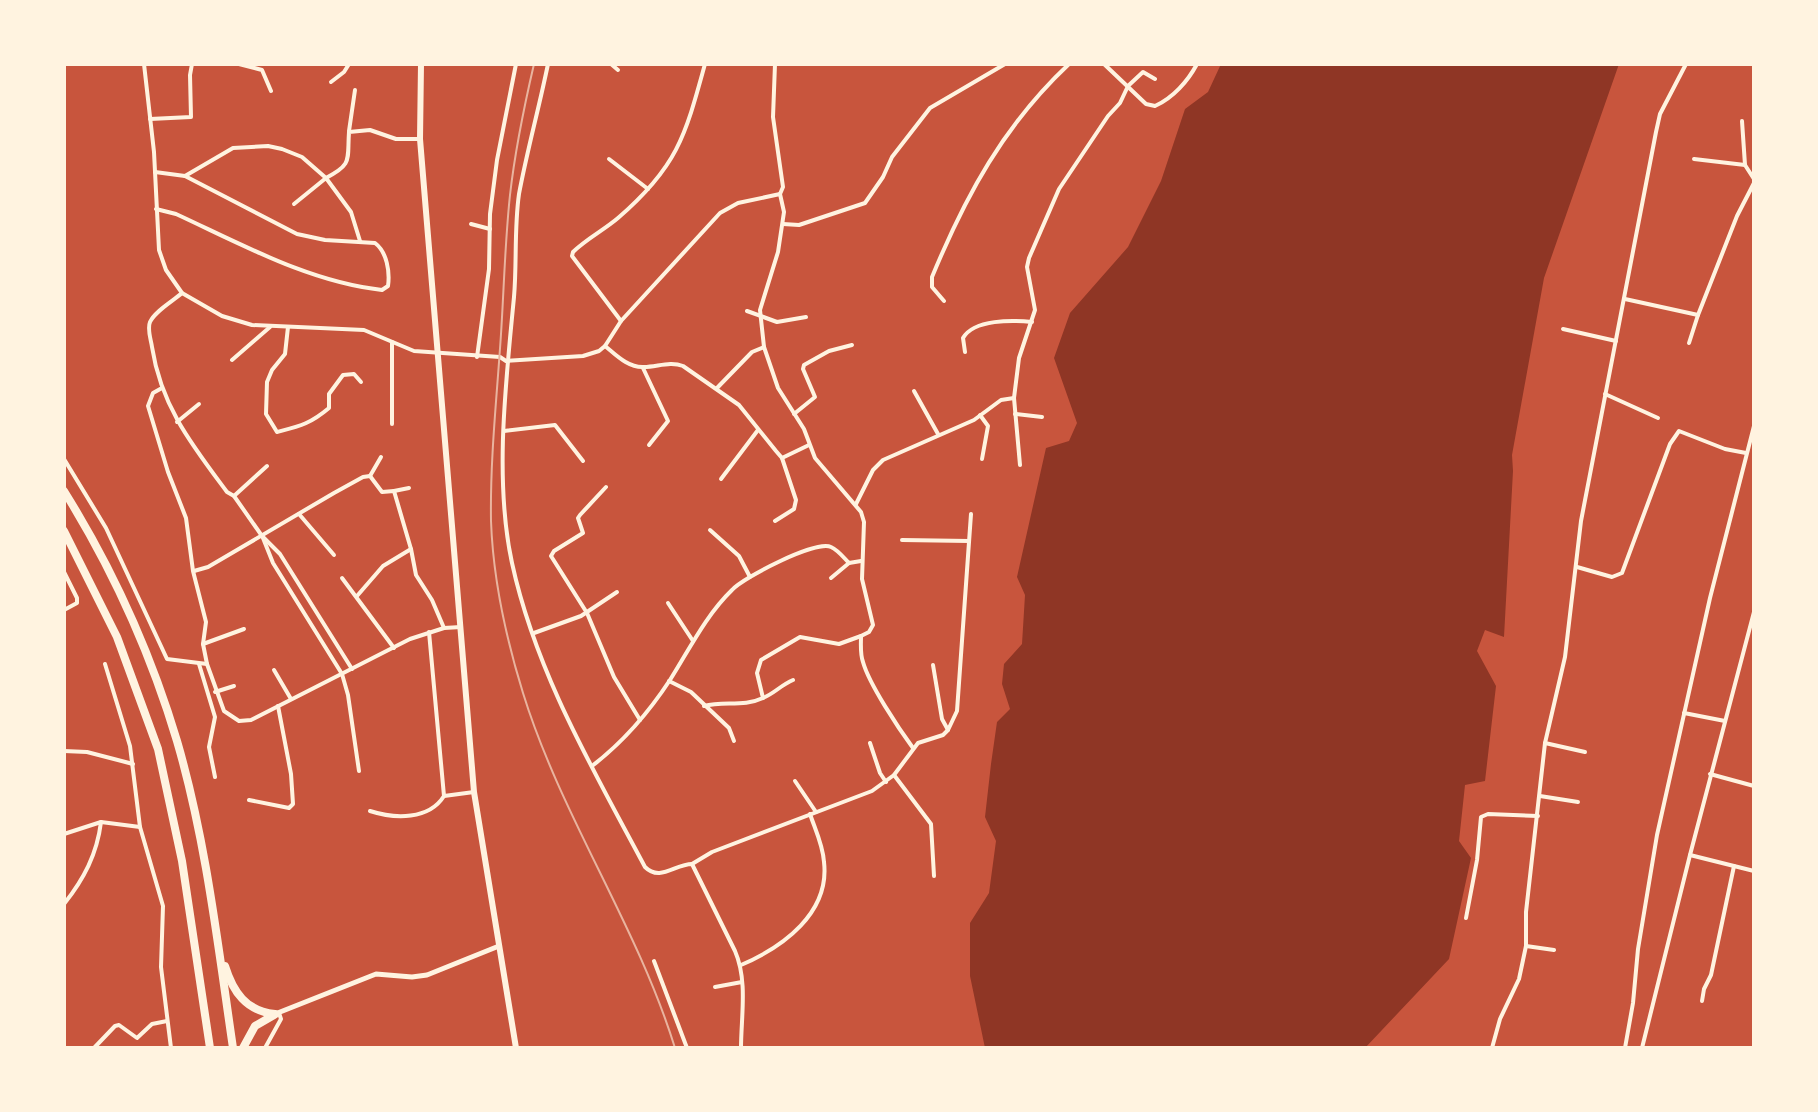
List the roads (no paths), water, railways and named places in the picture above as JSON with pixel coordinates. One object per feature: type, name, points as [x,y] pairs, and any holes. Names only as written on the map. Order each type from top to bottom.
[{"type":"highway","points":[[64,491],[115,583],[158,684],[177,741],[190,790],[233,1048]]},
{"type":"highway","points":[[64,531],[117,637],[158,749],[182,861],[210,1048]]},
{"type":"highway","points":[[216,935],[226,971],[239,996],[253,1009],[277,1013]]},
{"type":"highway","points":[[243,1048],[255,1026],[277,1013]]},
{"type":"main road","points":[[421,64],[420,139],[474,792],[516,1048]]},
{"type":"street","points":[[144,64],[159,250],[166,270],[182,293],[239,322],[270,327],[355,329],[375,333],[406,349],[500,357],[506,361],[583,356],[605,346],[621,321],[720,213],[738,203],[780,194]]},
{"type":"street","points":[[150,119],[191,117],[192,64]]},
{"type":"street","points":[[239,64],[262,70],[271,91]]},
{"type":"street","points":[[331,82],[349,64]]},
{"type":"street","points":[[477,357],[488,278],[499,140],[516,64]]},
{"type":"street","points":[[548,64],[519,194],[515,240],[504,431],[507,536],[513,566],[558,701],[649,872],[660,875],[683,864],[692,864],[712,852],[849,802],[886,782],[913,748],[948,730],[957,711],[961,683],[961,634],[971,514]]},
{"type":"street","points":[[611,64],[618,70]]},
{"type":"street","points":[[621,321],[572,256],[573,252],[617,218],[667,167],[682,141],[705,64]]},
{"type":"street","points":[[763,698],[757,673],[761,660],[767,655],[800,637],[839,644],[869,632],[873,625],[862,579],[864,522],[856,504],[824,472],[804,429],[778,388],[764,347],[760,315],[778,252],[784,212],[773,117],[775,64]]},
{"type":"street","points":[[783,224],[799,225],[865,203],[892,157],[930,108],[996,66],[1005,64]]},
{"type":"street","points":[[944,301],[932,287],[932,277],[971,190],[1023,111],[1069,64]]},
{"type":"street","points":[[1104,64],[1146,104],[1155,106],[1190,76],[1197,64]]},
{"type":"street","points":[[1492,1048],[1500,1019],[1519,979],[1526,946],[1526,912],[1545,743],[1565,657],[1581,521],[1660,114],[1686,64]]},
{"type":"street","points":[[1020,465],[1014,398],[1019,358],[1035,310],[1027,267],[1029,258],[1059,189],[1120,103],[1128,86],[1143,72],[1155,79]]},
{"type":"street","points":[[294,204],[347,163],[355,90]]},
{"type":"street","points":[[1689,343],[1737,216],[1754,181],[1745,165],[1742,121]]},
{"type":"street","points":[[349,132],[370,130],[396,139],[420,139]]},
{"type":"street","points":[[185,176],[233,148],[255,146],[293,152],[326,178],[351,212],[360,241]]},
{"type":"street","points":[[609,159],[648,189]]},
{"type":"street","points":[[1694,159],[1745,165]]},
{"type":"street","points":[[155,172],[185,176],[297,234],[325,240],[375,243],[381,247],[389,281],[386,288],[372,289],[323,277],[270,257],[176,214],[156,209]]},
{"type":"street","points":[[471,224],[490,229]]},
{"type":"street","points":[[182,293],[155,317],[149,328],[162,388],[177,422],[193,449],[280,554],[352,669]]},
{"type":"street","points":[[1625,299],[1698,315]]},
{"type":"street","points":[[747,311],[786,322],[806,317]]},
{"type":"street","points":[[965,352],[963,338],[971,328],[1006,321],[1032,322]]},
{"type":"street","points":[[232,360],[270,327]]},
{"type":"street","points":[[288,327],[285,354],[267,382],[266,414],[277,432],[295,425],[307,425],[329,408],[329,394],[348,372],[361,382]]},
{"type":"street","points":[[1563,329],[1616,341]]},
{"type":"street","points":[[392,342],[392,424]]},
{"type":"street","points":[[794,414],[815,397],[804,365],[829,351],[852,345]]},
{"type":"street","points":[[605,346],[627,363],[643,368],[678,364],[739,405],[782,458],[796,500],[794,509],[775,521]]},
{"type":"street","points":[[717,388],[752,352],[764,347]]},
{"type":"street","points":[[643,368],[668,421],[649,445]]},
{"type":"street","points":[[162,388],[153,393],[148,406],[186,518],[193,571],[206,622],[203,644],[215,692],[224,711],[239,721],[251,720],[429,632],[461,627]]},
{"type":"street","points":[[914,391],[938,434]]},
{"type":"street","points":[[1605,394],[1658,418]]},
{"type":"street","points":[[856,504],[876,465],[893,454],[980,415],[1001,400],[1014,398]]},
{"type":"street","points":[[177,422],[199,404]]},
{"type":"street","points":[[1015,414],[1042,417]]},
{"type":"street","points":[[980,415],[988,426],[982,459]]},
{"type":"street","points":[[504,431],[552,424],[583,461]]},
{"type":"street","points":[[1625,1048],[1657,835],[1754,426]]},
{"type":"street","points":[[721,479],[758,430]]},
{"type":"street","points":[[1577,567],[1612,577],[1622,573],[1670,444],[1679,431],[1725,449],[1746,453]]},
{"type":"street","points":[[782,458],[809,445]]},
{"type":"street","points":[[370,476],[381,457]]},
{"type":"street","points":[[64,459],[106,528],[167,659],[207,664]]},
{"type":"street","points":[[234,496],[267,466]]},
{"type":"street","points":[[193,571],[208,567],[363,477],[370,476]]},
{"type":"street","points":[[370,476],[382,492],[409,488]]},
{"type":"street","points":[[606,487],[578,518],[583,533],[552,553],[587,613],[614,677],[640,720]]},
{"type":"street","points":[[394,491],[416,575],[432,600],[444,628]]},
{"type":"street","points":[[299,514],[334,555]]},
{"type":"street","points":[[710,530],[739,556],[750,577]]},
{"type":"street","points":[[262,536],[273,563],[342,674],[359,771]]},
{"type":"street","points":[[902,540],[969,541]]},
{"type":"street","points":[[592,766],[640,720],[735,586],[801,553],[823,546],[834,548],[849,563]]},
{"type":"street","points":[[356,597],[383,566],[411,549]]},
{"type":"street","points":[[831,578],[849,563],[861,561]]},
{"type":"street","points":[[64,572],[77,598],[72,608],[64,610]]},
{"type":"street","points":[[342,578],[394,648]]},
{"type":"street","points":[[534,633],[587,613],[617,592]]},
{"type":"street","points":[[668,603],[694,642]]},
{"type":"street","points":[[1642,1048],[1754,612]]},
{"type":"street","points":[[203,644],[244,629]]},
{"type":"street","points":[[370,811],[392,817],[424,813],[434,809],[444,796],[429,632]]},
{"type":"street","points":[[861,636],[861,657],[866,671],[913,748]]},
{"type":"street","points":[[1744,650],[1754,652]]},
{"type":"street","points":[[105,664],[133,764],[140,827],[163,906],[161,967],[171,1048]]},
{"type":"street","points":[[199,664],[215,717],[209,747],[215,777]]},
{"type":"street","points":[[933,665],[942,719],[948,730]]},
{"type":"street","points":[[274,670],[291,699]]},
{"type":"street","points":[[704,706],[720,702],[744,704],[774,694],[781,685],[793,680]]},
{"type":"street","points":[[669,681],[687,688],[729,728],[734,741]]},
{"type":"street","points":[[215,692],[234,686]]},
{"type":"street","points":[[249,800],[289,808],[293,804],[291,774],[278,706]]},
{"type":"street","points":[[1684,713],[1725,721]]},
{"type":"street","points":[[870,743],[886,782]]},
{"type":"street","points":[[1545,743],[1585,752]]},
{"type":"street","points":[[64,751],[87,752],[133,764]]},
{"type":"street","points":[[1710,774],[1754,786]]},
{"type":"street","points":[[894,775],[931,824],[934,876]]},
{"type":"street","points":[[741,965],[789,938],[811,913],[822,889],[825,873],[823,852],[813,813],[795,781]]},
{"type":"street","points":[[444,796],[474,792]]},
{"type":"street","points":[[1540,796],[1578,802]]},
{"type":"street","points":[[1466,918],[1481,817],[1488,814],[1538,816]]},
{"type":"street","points":[[64,834],[101,822],[140,827]]},
{"type":"street","points":[[64,904],[90,865],[101,822]]},
{"type":"street","points":[[1690,855],[1754,871]]},
{"type":"street","points":[[692,864],[741,965],[741,1048]]},
{"type":"street","points":[[1702,1001],[1711,975],[1734,866]]},
{"type":"street","points":[[265,1048],[279,1025],[281,1019],[277,1013],[376,974],[427,975],[499,946]]},
{"type":"street","points":[[1526,946],[1554,950]]},
{"type":"street","points":[[654,961],[687,1048]]},
{"type":"street","points":[[715,987],[742,982]]},
{"type":"street","points":[[94,1048],[115,1026],[119,1025],[137,1038],[152,1024],[167,1021]]},
{"type":"railway","points":[[534,64],[514,162],[507,230],[492,474],[492,542],[498,586],[517,672],[539,739],[641,958],[675,1048]]}]
